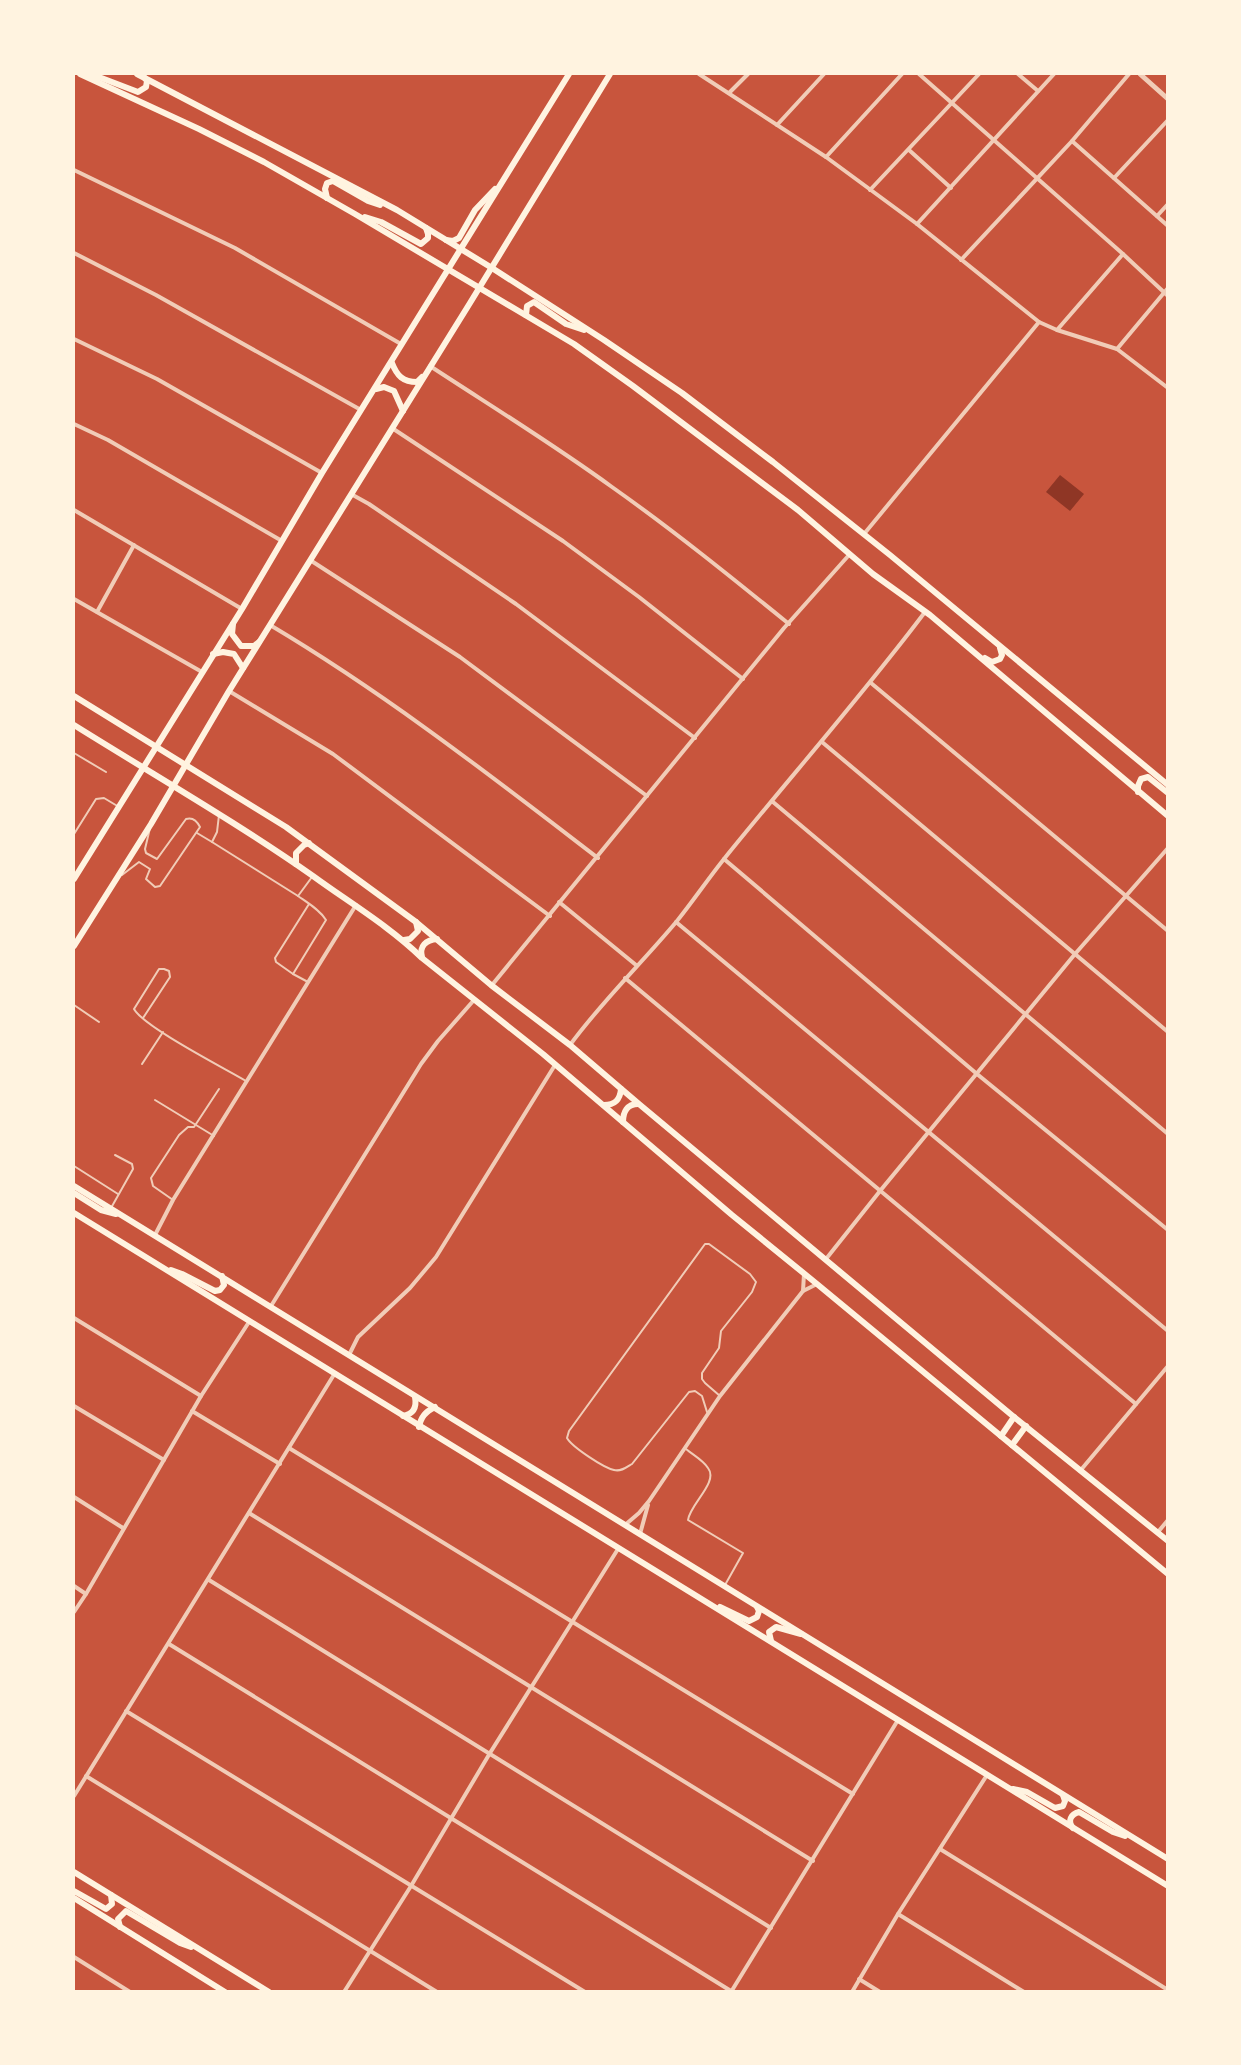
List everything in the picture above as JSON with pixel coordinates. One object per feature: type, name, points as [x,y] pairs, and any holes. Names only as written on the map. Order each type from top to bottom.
[{"type":"main road","points":[[80,74],[264,162],[574,345],[633,386],[798,510],[927,614],[1167,816]]},
{"type":"main road","points":[[91,74],[138,92],[146,87],[147,81],[141,75]]},
{"type":"main road","points":[[74,879],[233,624],[322,473],[569,74]]},
{"type":"main road","points":[[74,946],[610,74]]},
{"type":"main road","points":[[141,75],[398,210],[596,334],[682,393],[864,534],[1167,785]]},
{"type":"main road","points":[[446,240],[453,241],[459,238],[475,210],[506,178]]},
{"type":"main road","points":[[327,198],[325,186],[333,181],[368,201],[398,210]]},
{"type":"main road","points":[[355,214],[381,222],[421,244],[428,238],[425,227]]},
{"type":"main road","points":[[526,315],[527,306],[534,302],[566,324],[596,334]]},
{"type":"main road","points":[[392,363],[397,375],[410,382],[417,382],[425,375]]},
{"type":"main road","points":[[376,389],[384,387],[394,391],[403,411]]},
{"type":"main road","points":[[927,614],[959,636],[988,661],[996,661],[1001,657],[999,645]]},
{"type":"main road","points":[[233,624],[232,634],[241,646],[254,646],[260,641]]},
{"type":"main road","points":[[213,654],[223,652],[234,654],[243,668]]},
{"type":"main road","points":[[74,696],[309,843],[438,939],[491,985],[570,1044],[1014,1417],[1167,1541]]},
{"type":"main road","points":[[74,725],[296,864],[404,940],[422,958],[604,1105],[732,1215],[1167,1574]]},
{"type":"main road","points":[[1138,792],[1137,786],[1141,779],[1148,777],[1167,793]]},
{"type":"main road","points":[[296,864],[296,853],[309,843]]},
{"type":"main road","points":[[404,940],[410,939],[418,931],[416,922]]},
{"type":"main road","points":[[422,958],[423,945],[431,939],[438,939]]},
{"type":"main road","points":[[604,1105],[615,1102],[621,1095],[621,1089]]},
{"type":"main road","points":[[623,1122],[627,1108],[639,1104]]},
{"type":"main road","points":[[74,1186],[1167,1859]]},
{"type":"main road","points":[[74,1192],[101,1210],[125,1217]]},
{"type":"main road","points":[[74,1213],[1167,1886]]},
{"type":"main road","points":[[162,1267],[182,1274],[215,1292],[224,1285],[222,1276]]},
{"type":"main road","points":[[402,1416],[409,1415],[414,1410],[415,1397]]},
{"type":"main road","points":[[419,1427],[421,1418],[435,1407]]},
{"type":"main road","points":[[1001,1436],[1014,1417]]},
{"type":"main road","points":[[1012,1445],[1026,1426]]},
{"type":"main road","points":[[708,1603],[729,1610],[749,1621],[755,1619],[758,1614],[757,1606]]},
{"type":"main road","points":[[773,1643],[769,1635],[771,1629],[776,1627],[804,1635]]},
{"type":"main road","points":[[1007,1787],[1027,1792],[1054,1808],[1060,1808],[1065,1803],[1065,1798],[1061,1793]]},
{"type":"main road","points":[[1074,1828],[1070,1824],[1071,1818],[1079,1812],[1113,1832],[1134,1838]]},
{"type":"main road","points":[[74,1872],[269,1992]]},
{"type":"main road","points":[[74,1891],[106,1910],[112,1904],[111,1895]]},
{"type":"main road","points":[[74,1898],[225,1992]]},
{"type":"main road","points":[[120,1928],[118,1919],[126,1911],[180,1943],[205,1952]]},
{"type":"street","points":[[699,74],[826,157],[917,224],[1039,322],[1118,349],[1167,386]]},
{"type":"street","points":[[729,93],[748,74]]},
{"type":"street","points":[[777,125],[824,74]]},
{"type":"street","points":[[826,157],[902,74]]},
{"type":"street","points":[[919,74],[1166,294]]},
{"type":"street","points":[[870,190],[979,74]]},
{"type":"street","points":[[1018,74],[1038,91]]},
{"type":"street","points":[[917,224],[1054,74]]},
{"type":"street","points":[[961,260],[1072,141],[1129,74]]},
{"type":"street","points":[[1142,74],[1167,99]]},
{"type":"street","points":[[1114,178],[1167,120]]},
{"type":"street","points":[[1072,141],[1167,226]]},
{"type":"street","points":[[909,150],[951,188]]},
{"type":"street","points":[[74,170],[235,248],[403,345]]},
{"type":"street","points":[[1157,216],[1167,204]]},
{"type":"street","points":[[74,253],[156,295],[361,410]]},
{"type":"street","points":[[1057,330],[1123,254]]},
{"type":"street","points":[[1118,349],[1166,294],[1167,288]]},
{"type":"street","points":[[864,534],[1039,322]]},
{"type":"street","points":[[74,339],[157,379],[322,473]]},
{"type":"street","points":[[430,366],[613,487],[701,553],[789,624]]},
{"type":"street","points":[[74,424],[108,440],[282,541]]},
{"type":"street","points":[[392,428],[563,541],[743,679]]},
{"type":"street","points":[[351,494],[516,604],[695,738]]},
{"type":"street","points":[[74,510],[242,609]]},
{"type":"street","points":[[97,612],[134,545]]},
{"type":"street","points":[[491,985],[598,858],[743,679],[850,554]]},
{"type":"street","points":[[310,560],[460,657],[647,796]]},
{"type":"street","points":[[74,599],[202,672]]},
{"type":"street","points":[[570,1044],[636,965],[676,922],[724,859],[927,614]]},
{"type":"street","points":[[270,625],[374,691],[458,750],[598,858]]},
{"type":"street","points":[[871,683],[1167,931]]},
{"type":"street","points":[[229,691],[333,754],[550,916]]},
{"type":"street","points":[[822,742],[1167,1032]]},
{"type":"street","points":[[773,802],[1167,1134]]},
{"type":"street","points":[[826,1260],[1074,954],[1167,848]]},
{"type":"street","points":[[724,859],[977,1074],[1167,1230]]},
{"type":"street","points":[[559,902],[636,965]]},
{"type":"street","points":[[155,1235],[173,1200],[356,905]]},
{"type":"street","points":[[676,922],[1167,1331]]},
{"type":"street","points":[[625,978],[1136,1404]]},
{"type":"street","points":[[271,1306],[421,1064],[474,1000]]},
{"type":"street","points":[[349,1355],[358,1336],[410,1288],[436,1257],[555,1065]]},
{"type":"street","points":[[803,1291],[804,1273]]},
{"type":"street","points":[[624,1525],[649,1501],[720,1396],[803,1291],[817,1284]]},
{"type":"street","points":[[74,1318],[201,1396]]},
{"type":"street","points":[[74,1612],[201,1396],[249,1322]]},
{"type":"street","points":[[1080,1471],[1167,1366]]},
{"type":"street","points":[[74,1796],[335,1373]]},
{"type":"street","points":[[74,1406],[164,1460]]},
{"type":"street","points":[[192,1411],[280,1464]]},
{"type":"street","points":[[289,1448],[571,1623],[854,1794]]},
{"type":"street","points":[[74,1497],[123,1528]]},
{"type":"street","points":[[640,1534],[649,1501]]},
{"type":"street","points":[[249,1513],[813,1861]]},
{"type":"street","points":[[1157,1533],[1167,1520]]},
{"type":"street","points":[[344,1992],[618,1549]]},
{"type":"street","points":[[209,1580],[771,1928]]},
{"type":"street","points":[[74,1586],[86,1594]]},
{"type":"street","points":[[169,1644],[731,1991],[898,1720]]},
{"type":"street","points":[[126,1711],[585,1992]]},
{"type":"street","points":[[852,1992],[898,1914],[987,1775]]},
{"type":"street","points":[[86,1776],[437,1992]]},
{"type":"street","points":[[940,1849],[1167,1990]]},
{"type":"street","points":[[898,1914],[1024,1992]]},
{"type":"street","points":[[74,1957],[130,1992]]},
{"type":"street","points":[[859,1979],[880,1992]]},
{"type":"lane","points":[[74,753],[106,772]]},
{"type":"lane","points":[[74,834],[96,799],[104,798],[118,807]]},
{"type":"lane","points":[[212,842],[219,815]]},
{"type":"lane","points":[[119,875],[126,873],[139,862],[150,869],[146,876],[147,882],[158,887],[200,827],[192,818],[186,819],[157,860],[146,853],[145,849],[151,824]]},
{"type":"lane","points":[[197,833],[298,896],[323,915],[326,920],[293,974]]},
{"type":"lane","points":[[298,896],[313,876]]},
{"type":"lane","points":[[308,982],[276,962],[275,958],[309,904]]},
{"type":"lane","points":[[143,1018],[170,976],[169,971],[159,969],[134,1009],[143,1018],[163,1032],[247,1081]]},
{"type":"lane","points":[[74,1005],[99,1022]]},
{"type":"lane","points":[[142,1064],[163,1032]]},
{"type":"lane","points":[[173,1200],[153,1186],[151,1178],[179,1135],[185,1128],[194,1128],[219,1089]]},
{"type":"lane","points":[[155,1100],[214,1136]]},
{"type":"lane","points":[[111,1208],[133,1169],[132,1164],[115,1155]]},
{"type":"lane","points":[[74,1166],[118,1194]]},
{"type":"lane","points":[[708,1414],[702,1396],[695,1391],[689,1392],[632,1464],[620,1470],[614,1470],[603,1464],[576,1447],[567,1438],[569,1431],[705,1244],[709,1244],[750,1274],[756,1282],[752,1292],[721,1331],[719,1348],[702,1373],[705,1383],[720,1396]]},
{"type":"lane","points":[[686,1449],[707,1467],[711,1475],[710,1482],[691,1510],[688,1520],[743,1553],[724,1585]]},
{"type":"shaded area","points":[[1060,475],[1084,494],[1070,511],[1046,492]]}]
